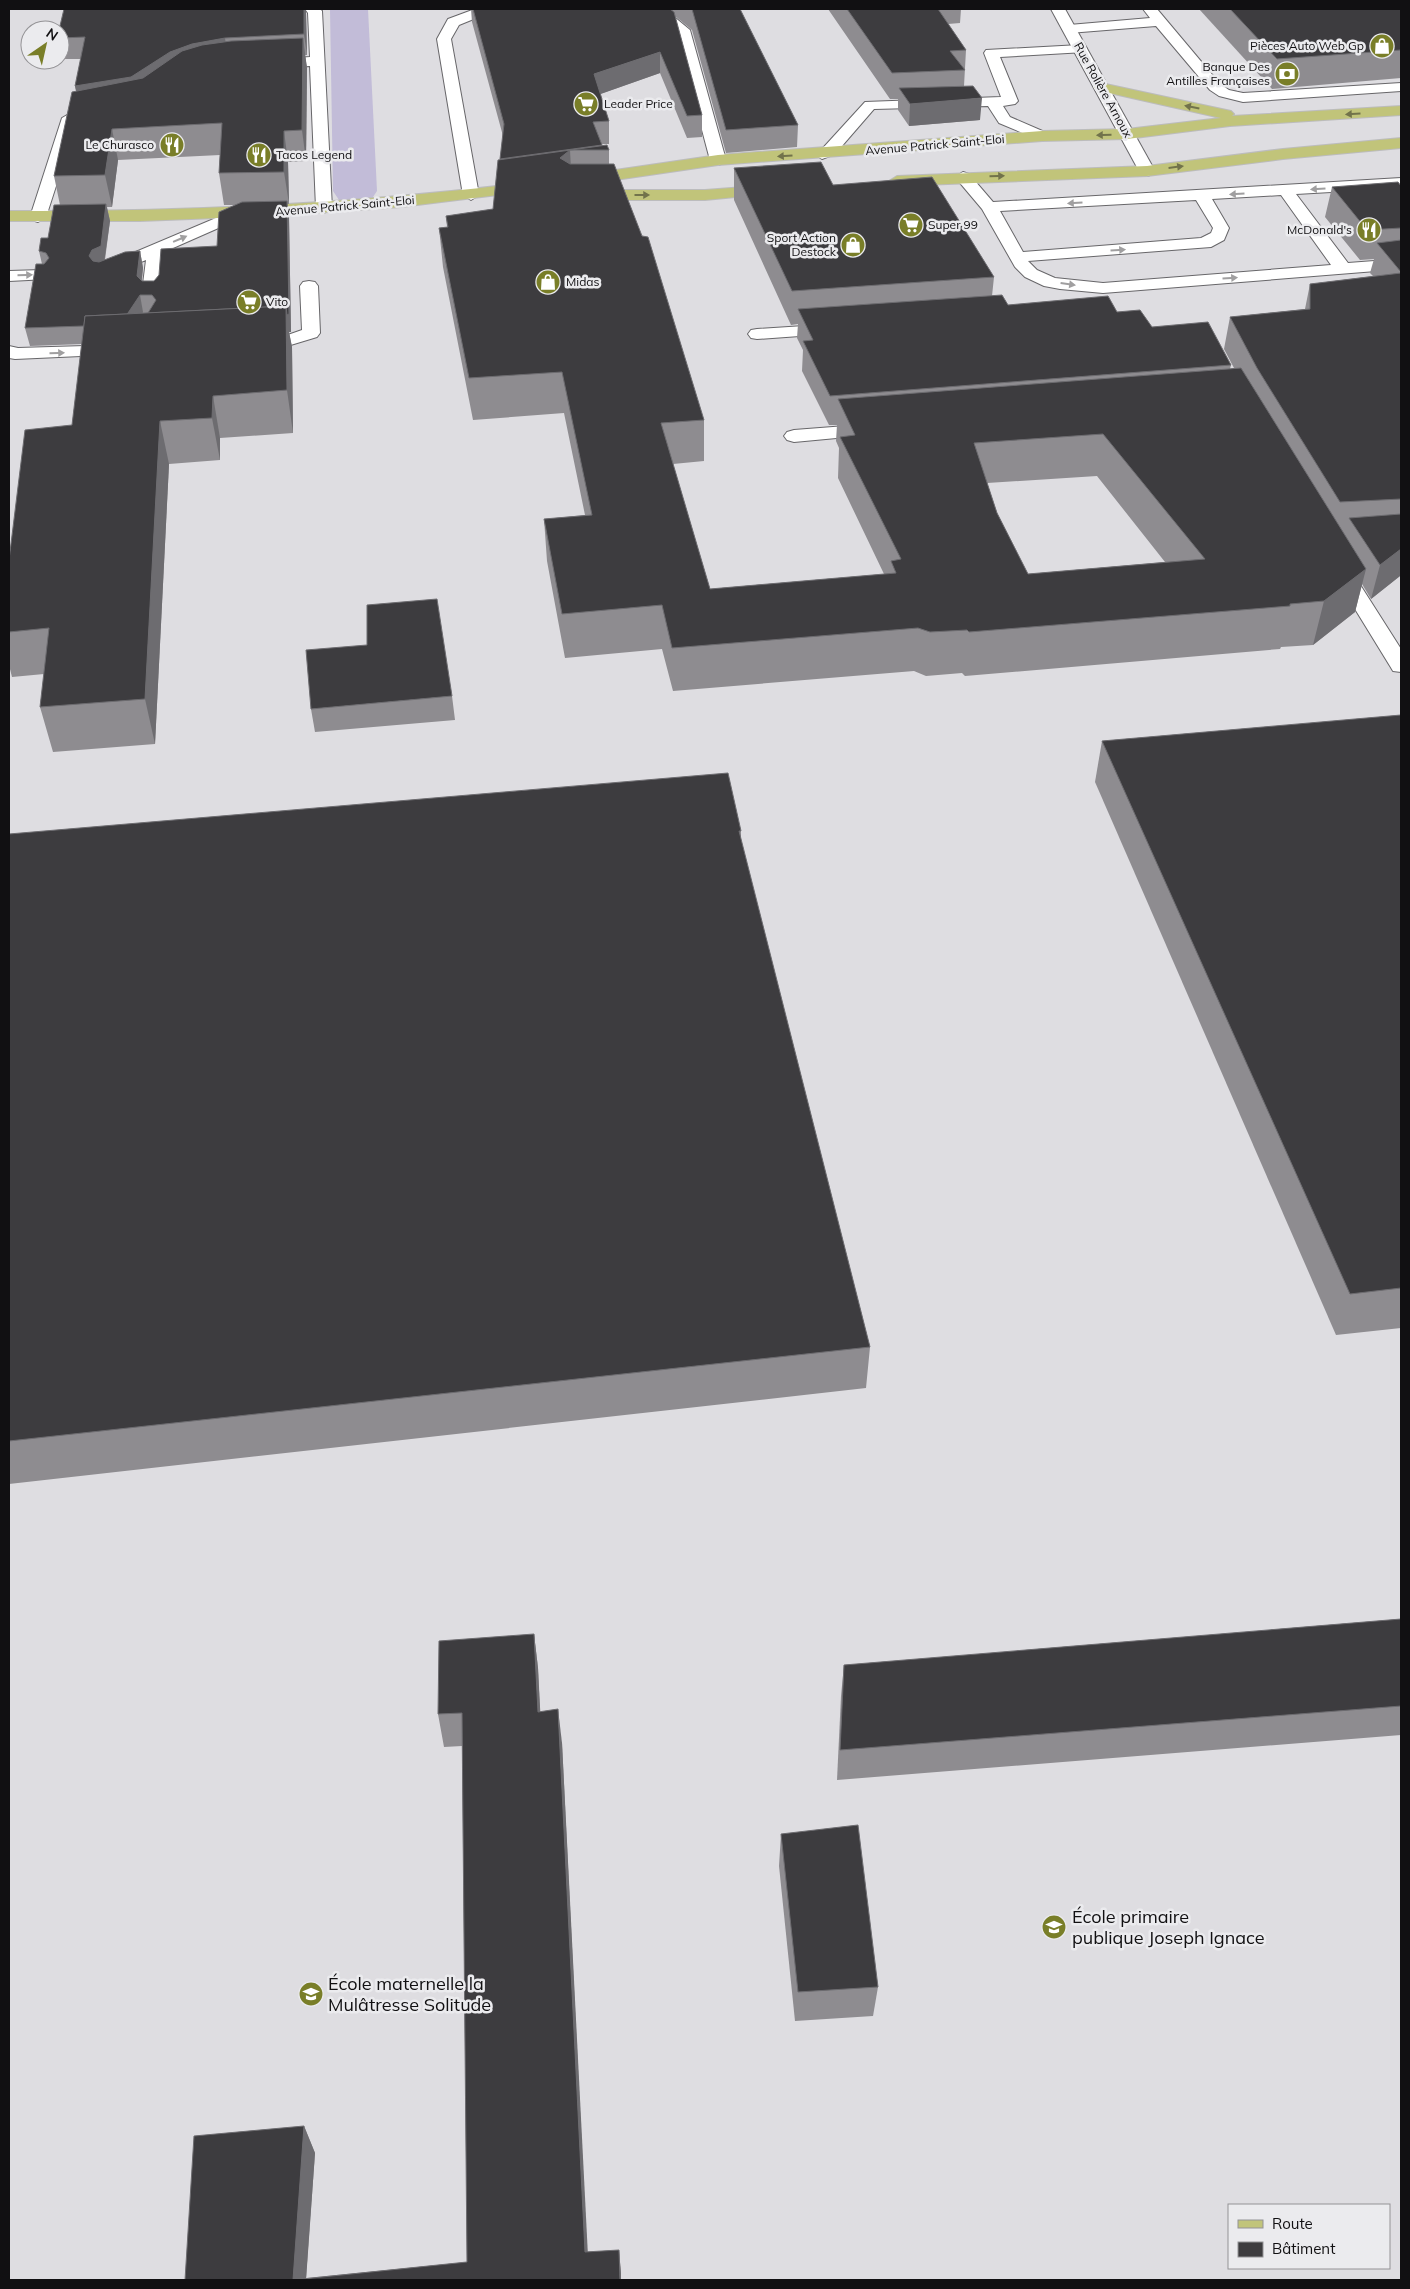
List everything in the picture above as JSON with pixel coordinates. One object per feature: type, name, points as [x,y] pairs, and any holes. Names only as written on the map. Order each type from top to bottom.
[{"type":"main road","points":[[1101,87],[1257,119]]},
{"type":"main road","name":"Avenue Patrick Saint-Eloi","points":[[566,182],[718,160],[822,154],[1042,136],[1127,134],[1257,119],[1401,110]]},
{"type":"main road","points":[[884,182],[963,177],[1147,171],[1283,154],[1401,143]]},
{"type":"main road","points":[[1283,154],[1401,151]]},
{"type":"main road","points":[[578,195],[705,195],[785,189]]},
{"type":"main road","name":"Avenue Patrick Saint-Eloi","points":[[9,216],[242,212],[324,208],[548,190]]},
{"type":"street","points":[[312,9],[315,11],[324,208]]},
{"type":"street","points":[[471,196],[444,39],[453,22],[484,10],[494,9]]},
{"type":"street","points":[[641,9],[662,14],[683,30],[718,160]]},
{"type":"street","name":"Rue Rolière Arnoux","points":[[1058,9],[1147,171]]},
{"type":"street","points":[[1150,9],[1215,87],[1233,96],[1243,98],[1401,87]]},
{"type":"street","points":[[1069,29],[1160,21]]},
{"type":"street","points":[[822,154],[829,151],[870,104],[1010,101],[990,53],[1080,49]]},
{"type":"street","points":[[258,65],[317,61]]},
{"type":"street","points":[[993,102],[1004,120],[1042,136]]},
{"type":"street","points":[[38,217],[70,118],[83,111],[93,110]]},
{"type":"street","points":[[963,177],[989,207],[1017,257],[1028,272],[1044,288],[1103,288],[1401,264]]},
{"type":"street","points":[[989,207],[1401,183]]},
{"type":"street","points":[[1286,191],[1344,270]]},
{"type":"street","points":[[1017,257],[1205,243],[1218,236],[1221,228],[1202,196]]},
{"type":"street","points":[[103,272],[242,212]]},
{"type":"street","points":[[151,292],[156,249]]},
{"type":"street","points":[[9,276],[42,275]]},
{"type":"street","points":[[235,344],[284,342],[311,332],[309,286]]},
{"type":"street","points":[[756,334],[854,327]]},
{"type":"street","points":[[9,351],[15,354],[130,346]]},
{"type":"street","points":[[794,436],[892,428]]},
{"type":"street","points":[[1330,552],[1401,666]]},
{"type":"building","points":[[64,9],[304,9],[304,34],[225,38],[192,44],[170,52],[131,77],[75,86],[85,37],[70,38],[70,20],[61,20]]},
{"type":"building","points":[[473,9],[670,9],[674,12],[702,115],[687,116],[660,52],[594,74],[609,121],[593,122],[602,145],[500,159],[504,124]]},
{"type":"building","points":[[692,9],[740,9],[798,125],[726,130]]},
{"type":"building","points":[[847,9],[938,9],[966,50],[950,51],[965,70],[892,73]]},
{"type":"building","points":[[1230,9],[1401,9],[1401,50],[1277,59]]},
{"type":"building","points":[[303,38],[302,130],[284,131],[284,172],[219,173],[222,123],[112,129],[105,175],[54,176],[72,92],[143,78],[182,51],[202,45],[231,41]]},
{"type":"building","points":[[973,86],[982,98],[910,104],[899,88]]},
{"type":"building","points":[[607,145],[609,150],[571,150]]},
{"type":"building","points":[[570,150],[560,158],[570,164],[614,164],[642,236],[648,237],[704,420],[661,423],[710,589],[896,573],[891,561],[901,559],[840,437],[855,435],[838,399],[1241,368],[1366,569],[1324,601],[1290,604],[1290,606],[969,632],[967,630],[930,632],[918,628],[672,648],[662,605],[562,614],[544,519],[592,515],[562,372],[469,378],[439,228],[448,227],[446,216],[493,209],[498,160]],"holes":[[[1103,434],[1205,559],[1028,574],[997,513],[974,443]]]},
{"type":"building","points":[[821,162],[833,185],[932,177],[994,277],[792,291],[734,168]]},
{"type":"building","points":[[1398,182],[1401,186],[1401,228],[1367,230],[1332,187]]},
{"type":"building","points":[[287,201],[289,314],[287,315],[286,306],[148,313],[156,300],[152,295],[140,295],[127,314],[85,316],[84,326],[25,328],[36,264],[44,264],[49,258],[46,253],[39,251],[41,238],[48,238],[54,205],[106,204],[101,246],[92,250],[89,256],[93,261],[99,262],[125,252],[140,251],[137,276],[142,281],[154,281],[159,275],[161,249],[217,246],[219,212],[242,202]]},
{"type":"building","points":[[1401,240],[1401,272],[1377,243]]},
{"type":"building","points":[[1401,273],[1401,499],[1340,502],[1257,368],[1230,317],[1310,309],[1310,284]]},
{"type":"building","points":[[1002,295],[1008,305],[1108,296],[1117,312],[1140,310],[1152,327],[1208,322],[1231,365],[830,396],[803,341],[813,340],[798,309]]},
{"type":"building","points":[[286,306],[287,390],[213,396],[212,418],[160,421],[145,699],[40,707],[49,628],[9,632],[9,560],[25,430],[72,425],[85,316]]},
{"type":"building","points":[[1401,514],[1401,549],[1380,565],[1349,518]]},
{"type":"building","points":[[437,599],[452,696],[311,709],[306,650],[367,645],[367,605]]},
{"type":"building","points":[[1401,715],[1401,1288],[1350,1294],[1102,741]]},
{"type":"building","points":[[728,773],[741,831],[739,831],[870,1347],[9,1441],[9,834]]},
{"type":"building","points":[[1401,1619],[1401,1706],[840,1750],[844,1665]]},
{"type":"building","points":[[534,1634],[538,1712],[558,1709],[585,2252],[619,2250],[620,2280],[293,2280],[467,2262],[462,1713],[438,1714],[439,1641]]},
{"type":"building","points":[[858,1825],[878,1987],[798,1992],[781,1834]]},
{"type":"building","points":[[304,2126],[293,2280],[185,2280],[194,2136]]},
{"type":"waterway","points":[[349,9],[355,191]]},
{"type":"place","name":"Pièces Auto Web Gp","points":[[1382,46]]},
{"type":"place","name":"Banque Des Antilles Françaises","points":[[1287,74]]},
{"type":"place","name":"Leader Price","points":[[586,104]]},
{"type":"place","name":"Le Churasco","points":[[172,145]]},
{"type":"place","name":"Tacos Legend","points":[[259,155]]},
{"type":"place","name":"Super 99","points":[[911,225]]},
{"type":"place","name":"McDonald's","points":[[1369,230]]},
{"type":"place","name":"Sport Action Destock","points":[[853,245]]},
{"type":"place","name":"Midas","points":[[548,282]]},
{"type":"place","name":"Vito","points":[[249,302]]},
{"type":"place","name":"École primaire publique Joseph Ignace","points":[[1054,1927]]},
{"type":"place","name":"École maternelle la Mulâtresse Solitude","points":[[311,1994]]}]
